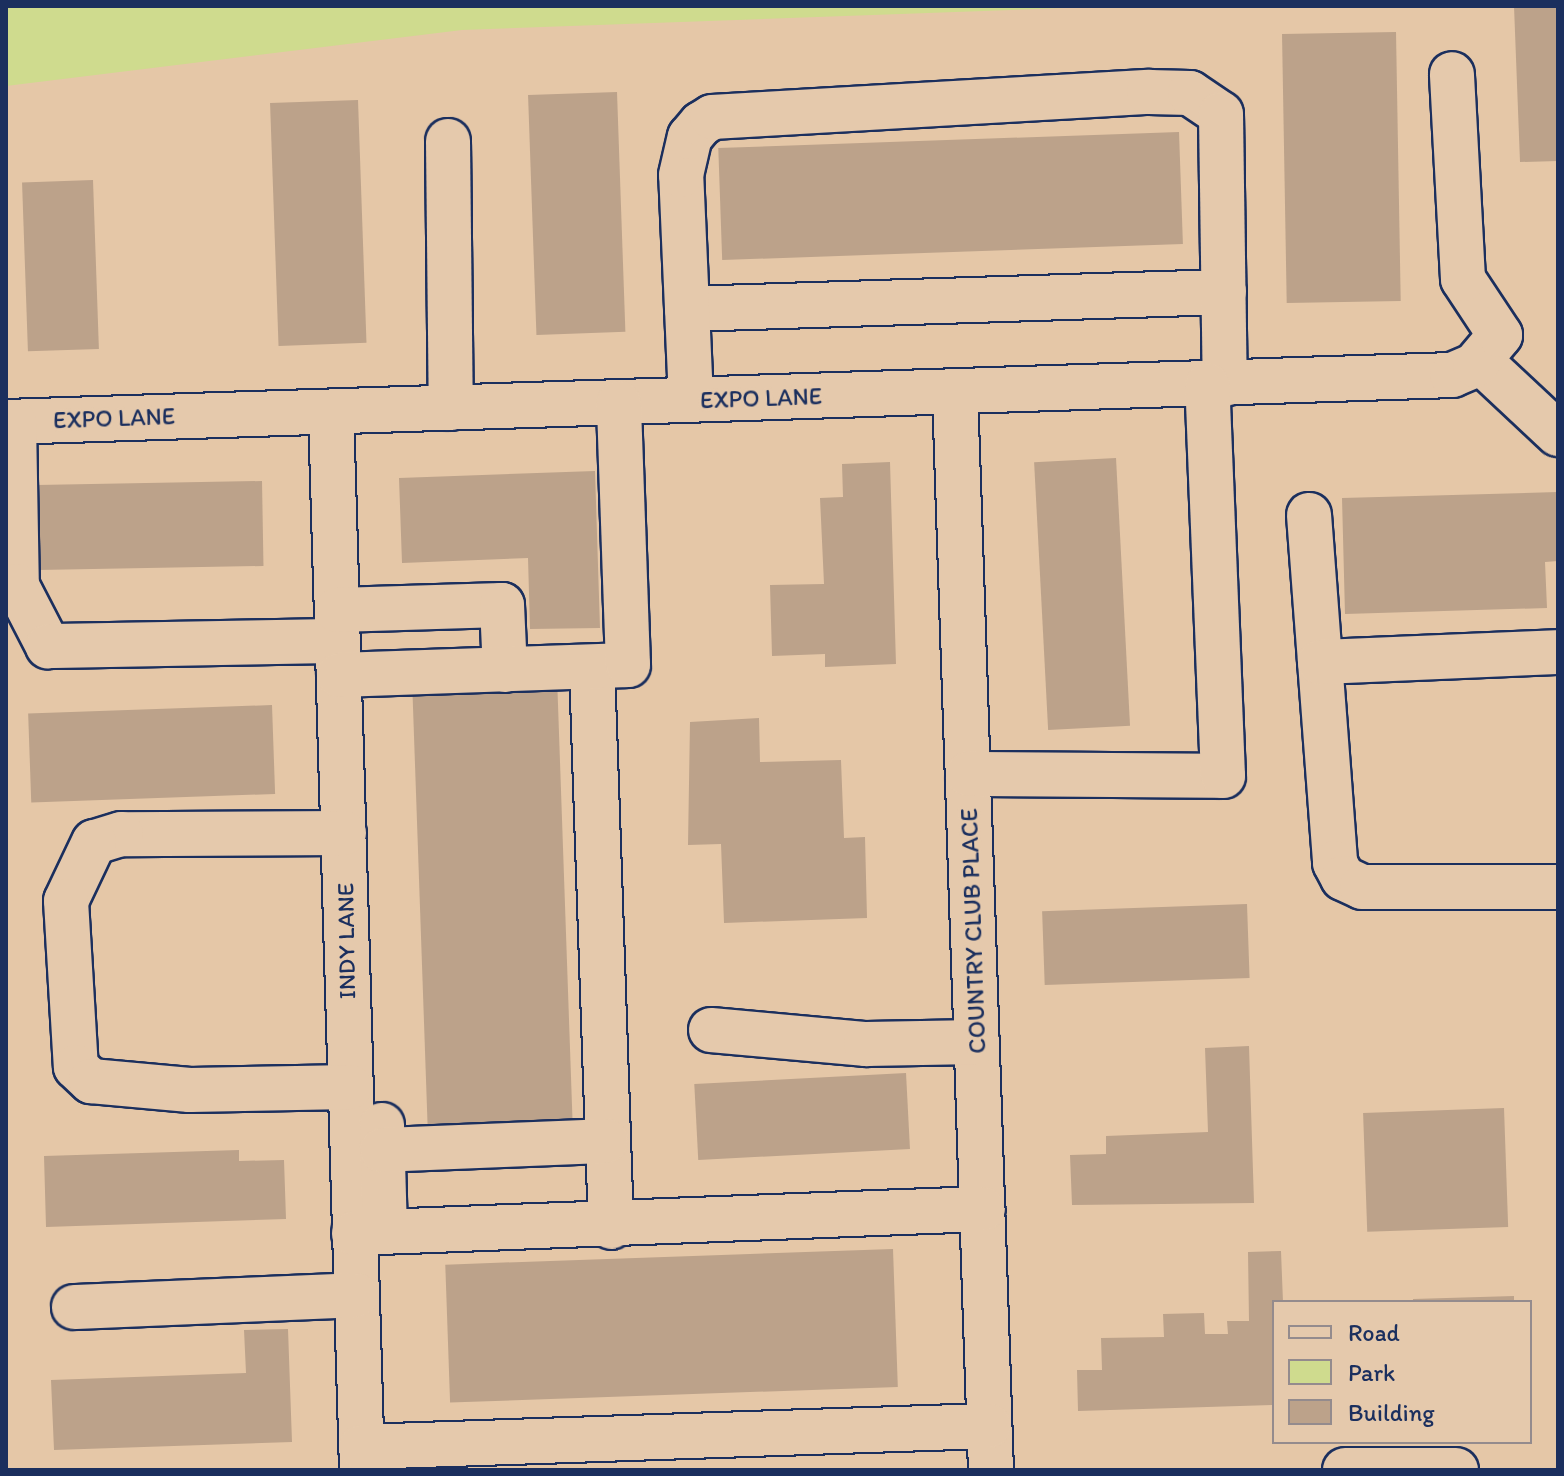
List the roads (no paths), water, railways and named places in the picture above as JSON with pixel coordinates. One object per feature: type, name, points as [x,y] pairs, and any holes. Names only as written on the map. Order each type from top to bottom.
[{"type":"street","points":[[1452,74],[1463,279],[1490,348],[1558,434]]},
{"type":"street","points":[[691,400],[681,175],[690,137],[712,117],[1149,92],[1190,93],[1221,114],[1224,292],[1216,384],[1223,776],[968,774]]},
{"type":"street","points":[[448,141],[451,408]]},
{"type":"street","points":[[687,309],[1224,292]]},
{"type":"street","name":"EXPO LANE","points":[[10,422],[1436,377],[1490,348]]},
{"type":"street","name":"COUNTRY CLUB PLACE","points":[[955,392],[991,1470]]},
{"type":"street","points":[[10,422],[17,586],[48,646],[346,650],[505,670],[592,668],[622,667],[631,659],[619,403]]},
{"type":"street","name":"INDY LANE","points":[[331,412],[346,650],[344,833],[350,1087],[369,1233],[356,1295],[362,1459]]},
{"type":"street","points":[[1309,515],[1335,863],[1352,887],[1558,887]]},
{"type":"street","points":[[346,650],[502,605],[505,670]]},
{"type":"street","points":[[346,650],[382,1150],[369,1233],[611,1227],[983,1209]]},
{"type":"street","points":[[1320,662],[1558,652]]},
{"type":"street","points":[[592,668],[611,1227]]},
{"type":"street","points":[[344,833],[121,834],[94,842],[66,901],[76,1067],[91,1081],[190,1090],[350,1087]]},
{"type":"street","points":[[711,1030],[866,1044],[977,1042]]},
{"type":"street","points":[[382,1150],[606,1141]]},
{"type":"street","points":[[74,1307],[356,1295]]},
{"type":"street","points":[[362,1459],[989,1426]]},
{"type":"street","points":[[1345,1470],[1456,1470]]}]
